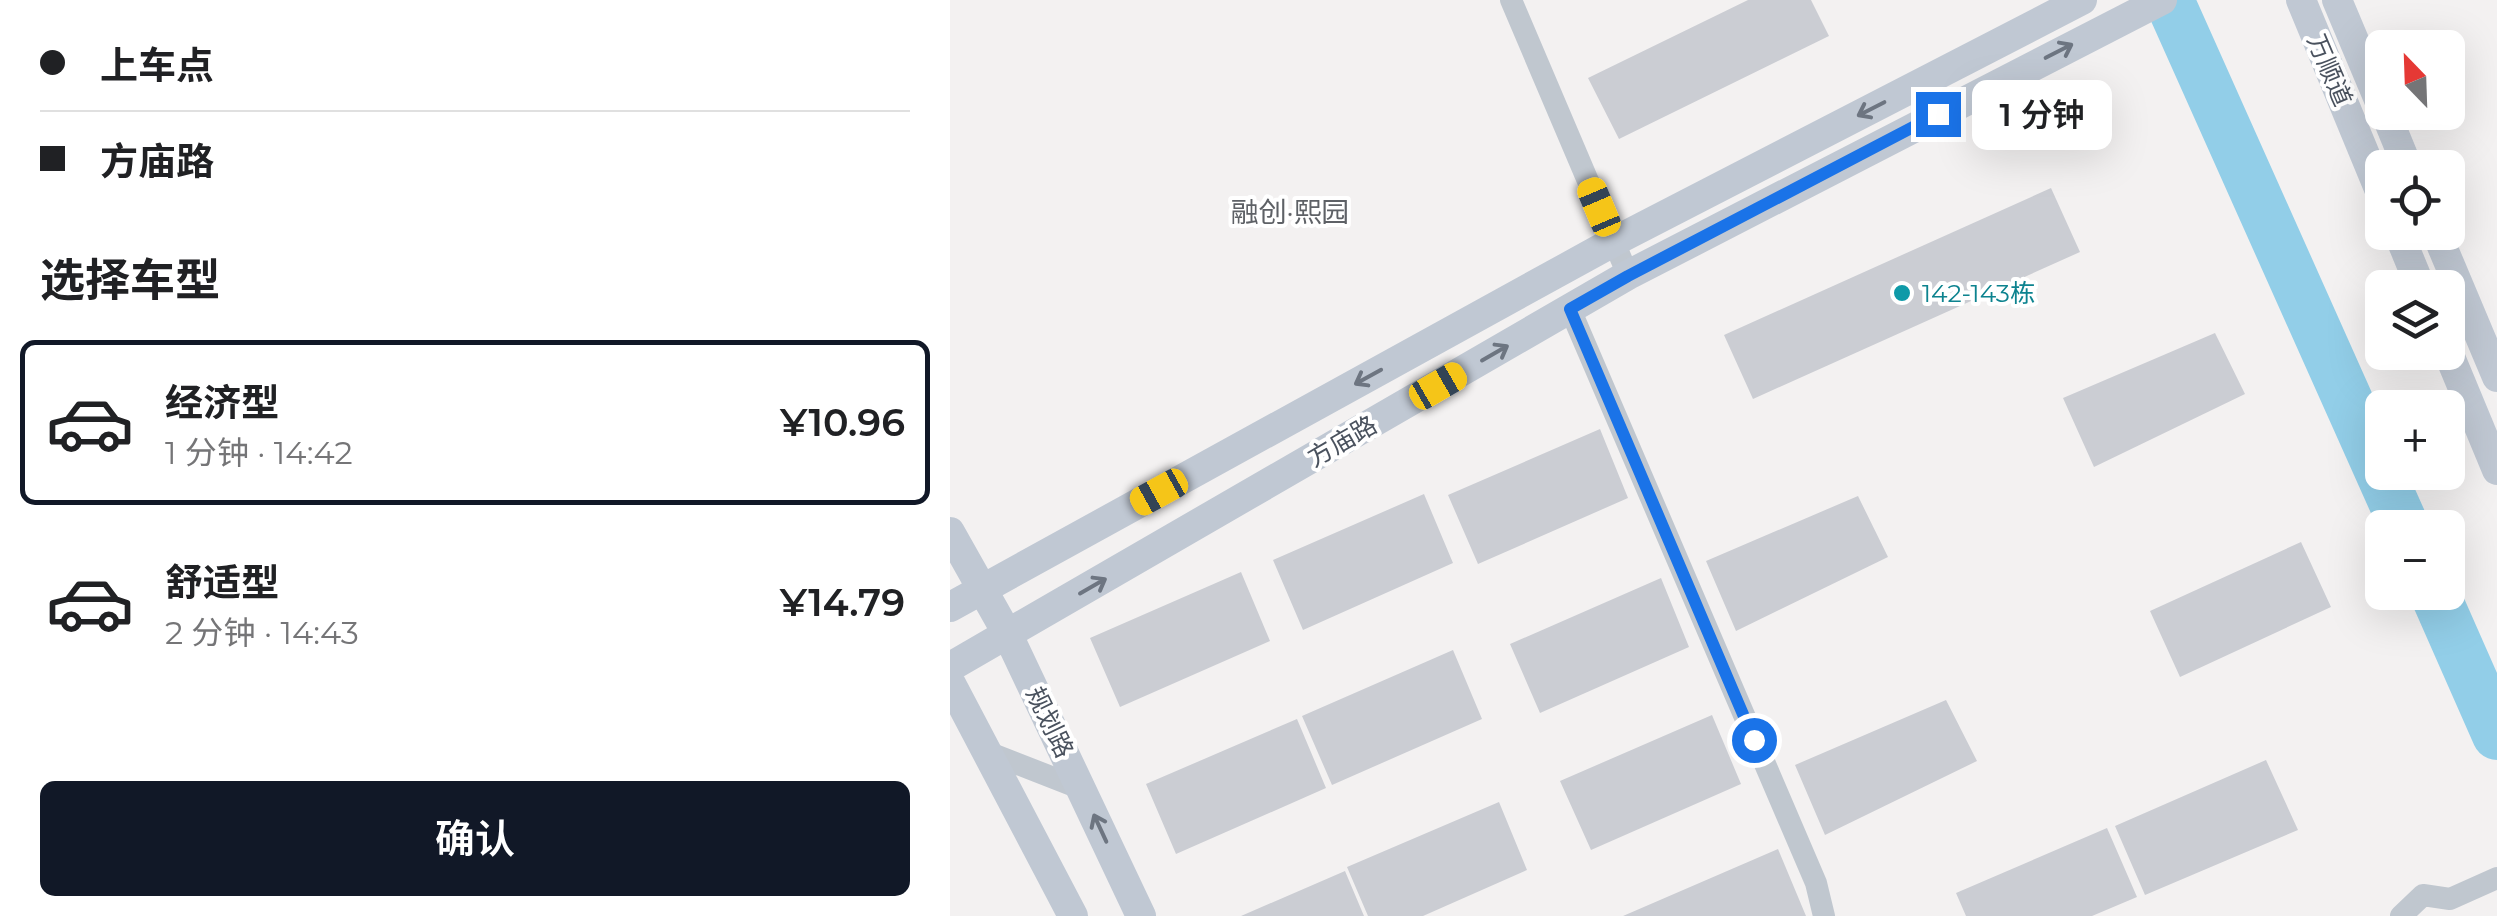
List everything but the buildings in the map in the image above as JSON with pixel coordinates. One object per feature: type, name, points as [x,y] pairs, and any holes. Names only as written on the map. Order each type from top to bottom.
[{"type":"street","points":[[1512,0],[1628,276]]},
{"type":"street","name":"方庙路","points":[[950,607],[1614,242],[2082,0]]},
{"type":"street","name":"方庙路","points":[[950,667],[1628,276],[2162,0]]},
{"type":"street","name":"万顺道","points":[[2301,0],[2365,155]]},
{"type":"street","name":"万顺道","points":[[2337,0],[2365,66]]},
{"type":"street","points":[[2444,250],[2497,377]]},
{"type":"street","points":[[1570,309],[1808,866],[1824,916]]},
{"type":"street","points":[[2455,370],[2497,470]]},
{"type":"street","name":"规划路","points":[[950,532],[1008,635],[1141,916]]},
{"type":"street","points":[[950,682],[1073,916]]},
{"type":"street","points":[[987,752],[1082,789]]},
{"type":"street","points":[[2401,916],[2423,894],[2450,899],[2490,880]]},
{"type":"waterway","points":[[2169,0],[2397,510]]},
{"type":"waterway","points":[[2442,610],[2497,735]]},
{"type":"place","name":"142-143栋","points":[[1902,293]]},
{"type":"district","name":"融创·熙园","points":[[1290,212]]},
{"type":"route","points":[[1754,740],[1570,309],[1938,114]]}]
